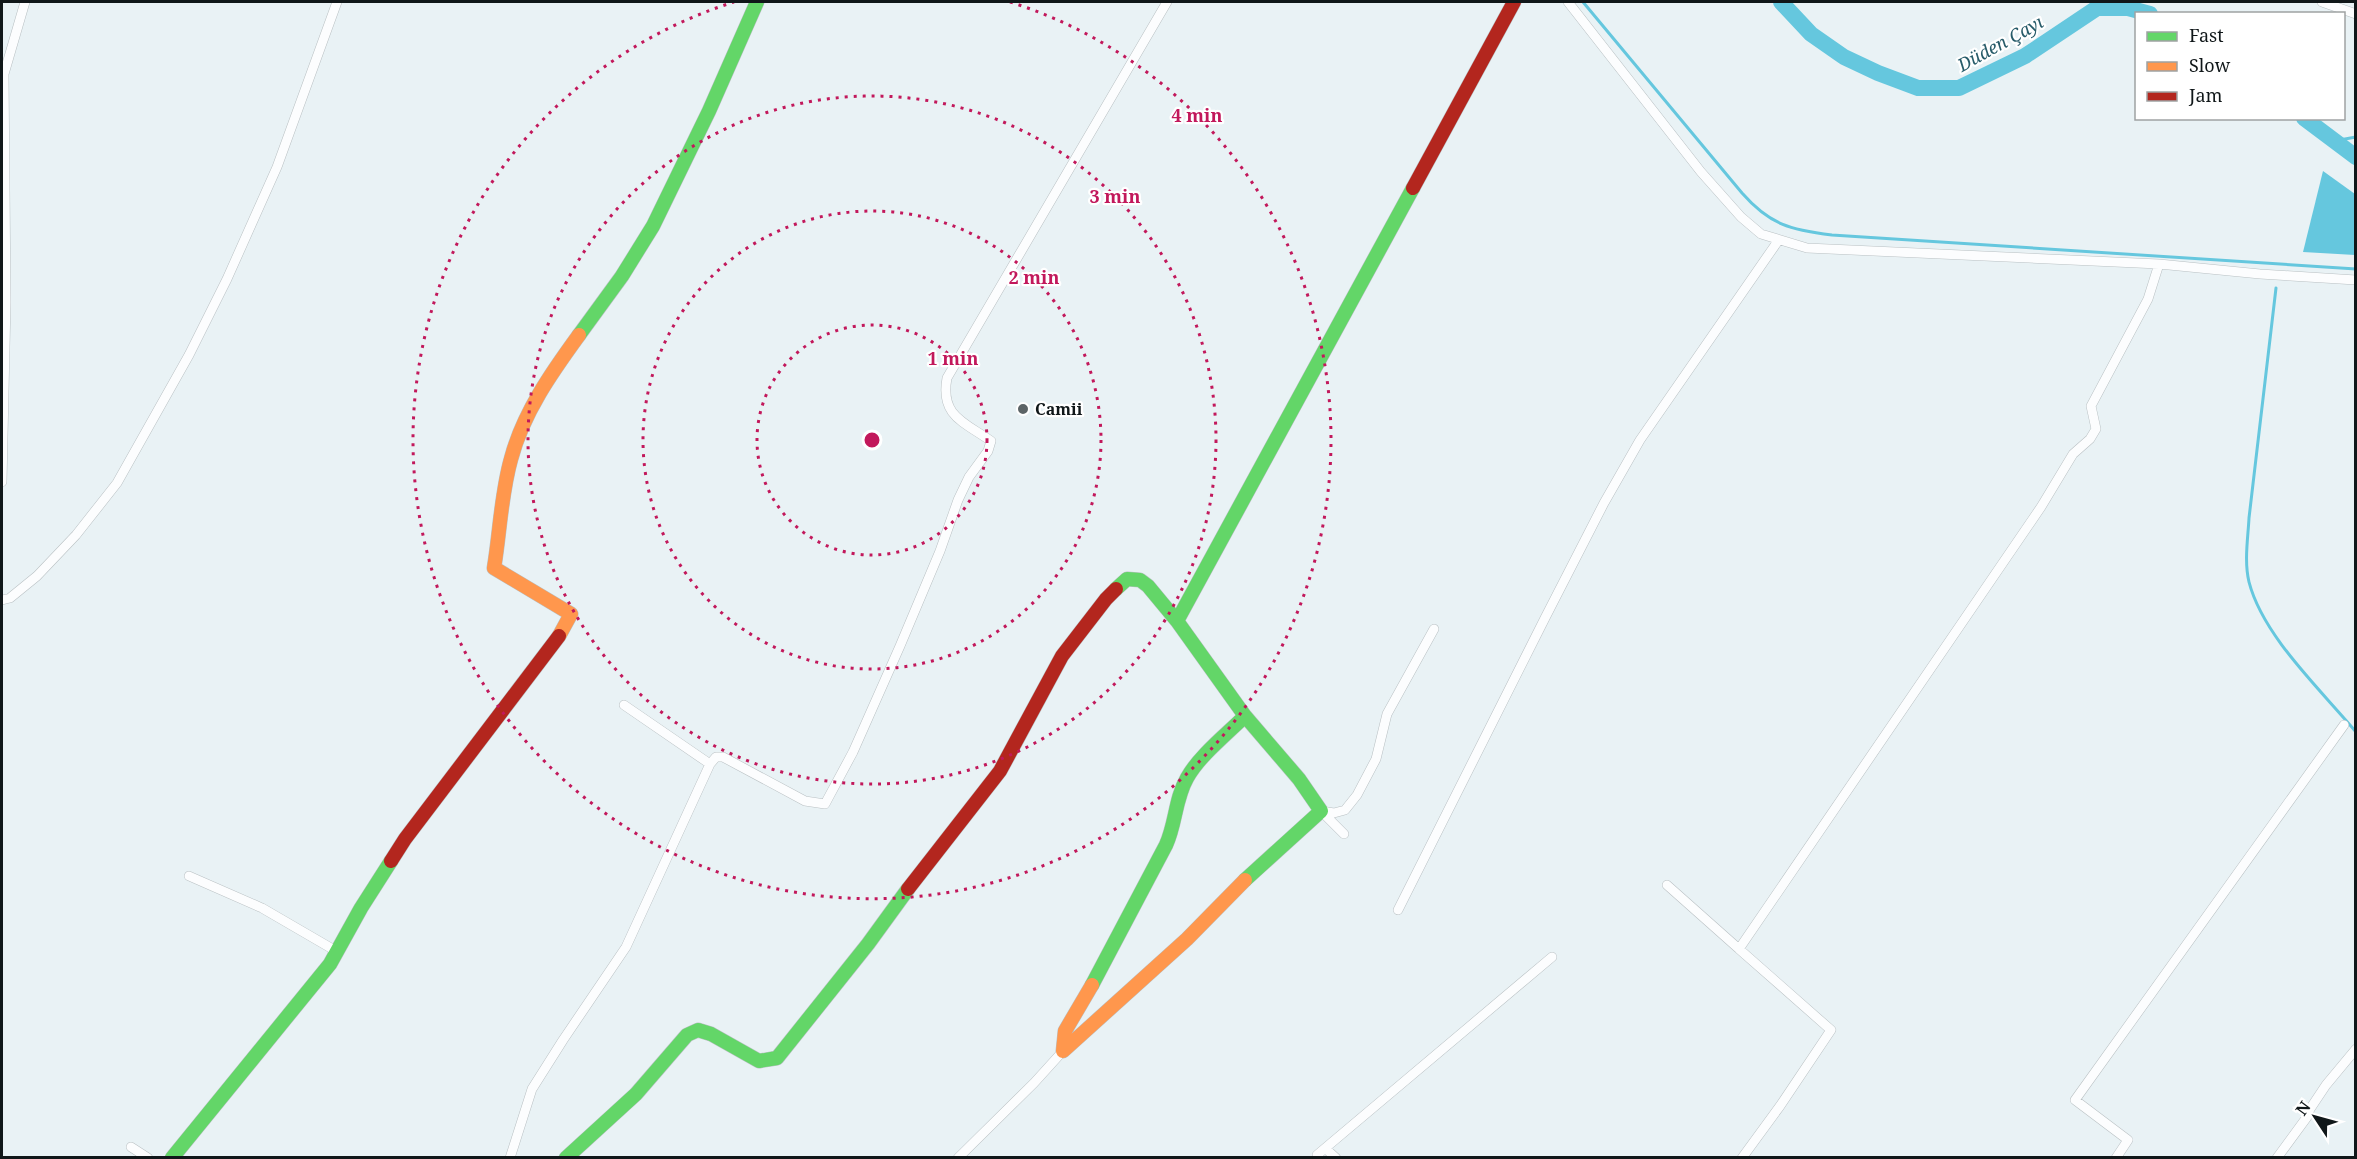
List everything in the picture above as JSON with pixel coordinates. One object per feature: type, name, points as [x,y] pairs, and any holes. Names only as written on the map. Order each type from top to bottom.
[{"type":"street","points":[[2,482],[6,302],[4,74],[25,2]]},
{"type":"street","points":[[2,600],[10,598],[37,576],[76,535],[117,483],[189,355],[227,279],[277,167],[338,2]]},
{"type":"street","points":[[171,1158],[330,964],[405,839],[495,719],[545,657],[569,621],[571,614],[494,568],[503,495],[515,445],[537,396],[573,340],[636,254],[662,212],[733,61],[757,2]]},
{"type":"street","points":[[510,1158],[532,1089],[626,948],[710,765],[716,757],[723,757],[805,801],[825,804],[853,752],[900,646],[940,551],[958,500],[969,477],[988,451],[991,441],[951,412],[944,395],[946,378],[1167,2]]},
{"type":"street","points":[[1177,621],[1514,2]]},
{"type":"street","points":[[1568,2],[1701,172],[1747,223],[1761,234],[1778,241],[1807,249],[2159,264],[2355,280]]},
{"type":"street","points":[[2322,2],[2355,14]]},
{"type":"street","points":[[1398,910],[1604,503],[1640,440],[1778,241]]},
{"type":"street","points":[[1739,949],[1965,615],[2041,507],[2073,454],[2090,439],[2096,429],[2091,406],[2148,299],[2159,264]]},
{"type":"street","points":[[566,1158],[636,1094],[687,1035],[698,1030],[711,1034],[759,1061],[777,1058],[868,944],[897,903],[1000,771],[1062,656],[1106,599],[1127,579],[1140,580],[1148,586],[1177,621],[1245,716],[1299,779],[1321,811],[1344,834]]},
{"type":"street","points":[[958,1158],[1064,1051],[1187,939],[1260,864],[1321,811],[1334,813],[1345,810],[1357,795],[1376,759],[1387,714],[1434,629]]},
{"type":"street","points":[[624,705],[710,765]]},
{"type":"street","points":[[1064,1051],[1065,1031],[1108,957],[1166,845],[1173,829],[1182,787],[1198,763],[1245,716]]},
{"type":"street","points":[[2116,1158],[2128,1140],[2075,1100],[2344,726]]},
{"type":"street","points":[[189,876],[262,908],[336,951]]},
{"type":"street","points":[[1667,885],[1831,1030],[1742,1158]]},
{"type":"street","points":[[1316,1157],[1552,957]]},
{"type":"street","points":[[2277,1158],[2307,1118],[2310,1108],[2326,1085],[2355,1049]]},
{"type":"street","points":[[131,1147],[148,1158]]},
{"type":"street","points":[[1326,1149],[1336,1158]]},
{"type":"water","points":[[2323,171],[2355,194],[2355,255],[2303,252]]},
{"type":"waterway","points":[[1583,2],[1752,204],[1772,219],[1793,228],[1832,235],[2356,269]]},
{"type":"waterway","name":"Düden Çayı","points":[[1781,2],[1811,34],[1844,57],[1918,88],[1959,88],[2025,56],[2097,8],[2128,8],[2143,12]]},
{"type":"waterway","name":"Düden Çayı","points":[[2307,120],[2356,157]]},
{"type":"waterway","points":[[2334,141],[2356,137]]},
{"type":"waterway","points":[[2276,288],[2249,518],[2247,550],[2249,582],[2256,602],[2280,642],[2356,732]]},
{"type":"traffic: fast","points":[[579,335],[622,276],[653,226],[709,111],[757,2]]},
{"type":"traffic: fast","points":[[1116,589],[1127,579],[1140,580],[1148,586],[1177,621],[1413,188]]},
{"type":"traffic: fast","points":[[1177,621],[1245,716],[1299,779],[1321,811],[1245,880]]},
{"type":"traffic: fast","points":[[1092,985],[1166,845],[1180,794],[1187,778],[1206,753],[1245,716]]},
{"type":"traffic: fast","points":[[172,1158],[330,964],[361,908],[391,861]]},
{"type":"traffic: fast","points":[[566,1158],[636,1094],[687,1035],[698,1030],[711,1034],[759,1061],[777,1058],[868,944],[908,889]]},
{"type":"traffic: slow","points":[[559,636],[571,614],[494,568],[505,486],[516,442],[539,394],[579,335]]},
{"type":"traffic: slow","points":[[1092,985],[1065,1031],[1063,1051],[1187,939],[1245,880]]},
{"type":"traffic: jam","points":[[1413,188],[1514,2]]},
{"type":"traffic: jam","points":[[908,889],[1000,771],[1062,656],[1116,589]]},
{"type":"traffic: jam","points":[[391,861],[405,839],[559,636]]},
{"type":"place","name":"Camii","points":[[1023,409]]}]
